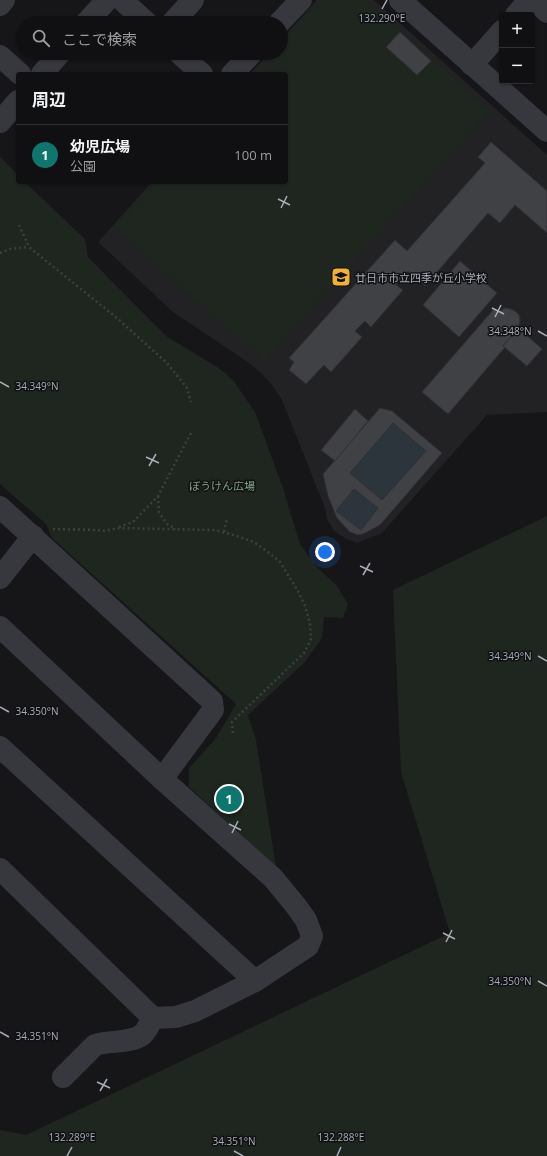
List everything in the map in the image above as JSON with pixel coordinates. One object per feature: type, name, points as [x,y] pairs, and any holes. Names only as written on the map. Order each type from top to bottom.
[{"type":"street","points":[[0,5],[4,0]]},
{"type":"street","points":[[95,16],[115,0],[137,16]]},
{"type":"street","points":[[178,16],[193,0]]},
{"type":"street","points":[[286,16],[301,0]]},
{"type":"street","points":[[400,0],[547,132]]},
{"type":"street","points":[[519,12],[529,0]]},
{"type":"street","points":[[534,0],[547,12]]},
{"type":"street","points":[[472,64],[499,34]]},
{"type":"street","points":[[0,56],[18,72]]},
{"type":"street","points":[[44,72],[54,60]]},
{"type":"street","points":[[187,60],[200,72]]},
{"type":"street","points":[[234,72],[245,60]]},
{"type":"street","points":[[0,122],[16,103]]},
{"type":"street","points":[[0,507],[41,533],[212,701],[213,710],[162,779]]},
{"type":"street","points":[[0,578],[41,533]]},
{"type":"street","points":[[0,627],[162,779],[273,878],[306,920],[312,936],[308,946],[255,981],[195,1011],[176,1017],[154,1018],[0,869]]},
{"type":"street","points":[[0,748],[255,981]]},
{"type":"street","points":[[63,1077],[95,1045],[102,1042],[135,1039],[144,1033],[154,1018]]},
{"type":"path","points":[[19,225],[29,247],[118,319],[167,363],[187,388],[191,402]]},
{"type":"path","points":[[0,253],[10,249],[29,247]]},
{"type":"path","points":[[41,533],[97,530],[105,531],[133,522],[158,496],[191,433]]},
{"type":"path","points":[[158,496],[159,512],[167,524],[178,530]]},
{"type":"path","points":[[224,532],[227,518]]},
{"type":"path","points":[[117,528],[215,530],[254,542],[280,562],[298,591],[310,622],[310,639],[304,653],[232,722],[233,736]]},
{"type":"shaded area","name":"廿日市市立四季が丘小学校","points":[[317,0],[374,0],[547,155],[547,412],[487,415],[382,533],[357,543],[335,532],[327,519],[325,508],[282,400],[272,385],[249,363],[173,312],[98,242],[150,184],[288,184],[288,72],[252,72],[263,60],[288,60],[288,32]]},
{"type":"shaded area","points":[[393,423],[426,451],[382,500],[350,473]]},
{"type":"shaded area","points":[[354,489],[378,508],[361,530],[336,511]]},
{"type":"green space","points":[[320,0],[366,0],[490,111],[264,362],[115,228],[154,184],[288,184],[288,72],[256,72],[267,60],[288,60],[288,36]]},
{"type":"green space","name":"ぼうけん広場","points":[[0,157],[16,173],[16,184],[27,184],[85,239],[88,257],[166,336],[220,369],[233,380],[255,412],[283,488],[300,544],[315,565],[337,586],[348,604],[343,618],[324,617],[322,638],[305,662],[248,715],[256,740],[276,867],[189,787],[189,768],[216,738],[236,704],[52,538],[46,524],[0,484]]},
{"type":"green space","points":[[547,516],[547,1156],[0,1156],[0,1130],[26,1135],[450,933],[401,772],[393,590]]},
{"type":"building","points":[[400,32],[431,61],[417,75],[386,47]]},
{"type":"building","points":[[491,142],[547,191],[547,233],[515,205],[500,223],[488,213],[425,286],[408,271],[396,285],[403,290],[371,327],[365,321],[355,331],[362,337],[331,372],[324,365],[306,384],[289,370],[294,362],[289,358],[395,240],[407,251],[485,163],[478,157]]},
{"type":"building","points":[[460,261],[497,293],[459,337],[423,305]]},
{"type":"building","points":[[505,308],[515,311],[519,315],[520,320],[518,328],[542,349],[527,366],[505,347],[448,414],[422,392],[494,309],[498,312]]},
{"type":"building","points":[[505,308],[515,311],[519,315],[520,320],[518,329],[503,346],[505,347],[448,414],[422,392],[494,309],[498,312]]},
{"type":"building","points":[[518,328],[542,349],[527,366],[503,346]]},
{"type":"building","points":[[380,408],[392,411],[442,453],[380,525],[358,535],[350,532],[337,518],[328,496],[323,474]],"holes":[[[393,423],[426,451],[382,500],[350,473]],[[354,489],[378,508],[361,530],[336,511]]]},
{"type":"building","points":[[355,409],[368,421],[335,461],[321,450]]},
{"type":"place","name":"廿日市市立四季が丘小学校","points":[[341,277]]},
{"type":"place","name":"幼児広場","points":[[229,799]]}]
